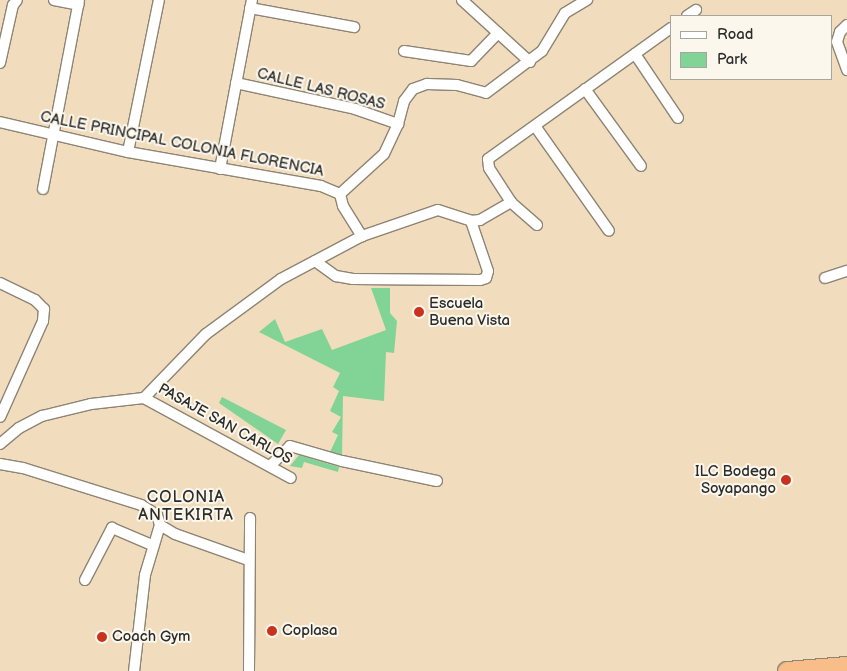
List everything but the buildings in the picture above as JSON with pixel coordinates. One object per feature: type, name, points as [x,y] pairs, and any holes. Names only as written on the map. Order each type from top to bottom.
[{"type":"highway","points":[[787,671],[847,666]]},
{"type":"street","points":[[0,62],[13,5],[17,0]]},
{"type":"street","points":[[43,189],[79,2],[54,0]]},
{"type":"street","points":[[128,152],[159,0]]},
{"type":"street","points":[[462,0],[530,62]]},
{"type":"street","points":[[362,236],[343,206],[340,194],[384,154],[398,124],[404,101],[413,88],[427,84],[456,85],[486,93],[530,62],[542,51],[564,13],[583,1]]},
{"type":"street","points":[[220,170],[251,4],[354,27]]},
{"type":"street","points":[[847,25],[840,32],[837,42],[847,70]]},
{"type":"street","points":[[537,225],[511,202],[489,168],[488,159],[670,29]]},
{"type":"street","points":[[404,50],[471,61],[498,33]]},
{"type":"street","points":[[635,54],[678,118]]},
{"type":"street","name":"CALLE LAS ROSAS","points":[[236,83],[355,109],[398,124]]},
{"type":"street","points":[[585,89],[641,166]]},
{"type":"street","name":"CALLE PRINCIPAL COLONIA FLORENCIA","points":[[0,122],[128,152],[220,170],[321,186],[340,194]]},
{"type":"street","points":[[534,126],[609,231]]},
{"type":"street","points":[[0,444],[19,428],[42,416],[91,404],[144,398],[206,334],[280,279],[362,236],[438,210],[471,221],[480,220],[511,202]]},
{"type":"street","points":[[315,261],[336,276],[353,280],[480,280],[486,278],[488,270],[471,221]]},
{"type":"street","points":[[824,278],[847,270]]},
{"type":"street","points":[[0,283],[35,300],[44,309],[43,321],[0,417]]},
{"type":"street","name":"PASAJE SAN CARLOS","points":[[144,398],[291,478]]},
{"type":"street","points":[[270,466],[290,446],[342,461],[437,481]]},
{"type":"street","points":[[0,464],[23,468],[141,505],[157,515],[160,525],[152,545],[144,583],[134,671]]},
{"type":"street","points":[[249,671],[248,560],[250,518]]},
{"type":"street","points":[[160,525],[175,534],[248,560]]},
{"type":"street","points":[[85,580],[112,528],[152,545]]},
{"type":"green space","points":[[371,288],[390,288],[390,313],[397,321],[394,353],[386,352],[384,401],[343,396],[342,458],[330,452],[338,435],[332,432],[341,417],[330,411],[339,391],[333,387],[340,373],[259,332],[275,319],[285,342],[322,329],[332,350],[386,330]]},
{"type":"green space","points":[[222,397],[286,430],[278,444],[219,403]]},
{"type":"green space","points":[[299,455],[339,467],[338,472],[304,462],[302,468],[290,466]]},
{"type":"place","name":"Escuela Buena Vista","points":[[419,312]]},
{"type":"place","name":"ILC Bodega Soyapango","points":[[786,480]]},
{"type":"place","name":"Coplasa","points":[[272,631]]},
{"type":"place","name":"Coach Gym","points":[[102,637]]},
{"type":"district","name":"COLONIA ANTEKIRTA","points":[[186,507]]}]
